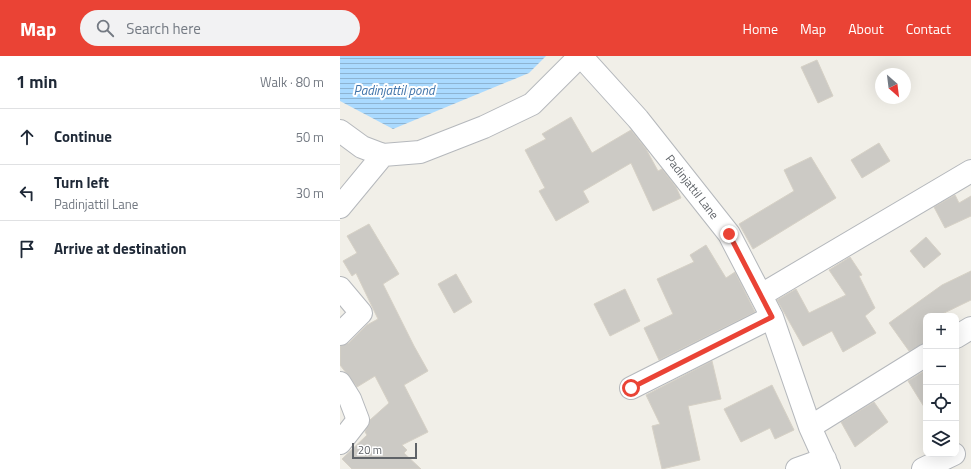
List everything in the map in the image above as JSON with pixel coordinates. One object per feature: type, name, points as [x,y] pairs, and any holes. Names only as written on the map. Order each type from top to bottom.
[{"type":"street","points":[[340,131],[362,146],[383,155],[420,152],[484,127],[532,104],[580,56]]},
{"type":"street","name":"Padinjattil Lane","points":[[580,56],[638,119],[729,234],[772,317],[810,427],[827,464]]},
{"type":"street","points":[[340,207],[383,155]]},
{"type":"street","points":[[761,295],[971,171]]},
{"type":"street","points":[[340,288],[361,313],[340,334]]},
{"type":"street","points":[[631,388],[772,317]]},
{"type":"street","points":[[959,335],[971,328]]},
{"type":"street","points":[[810,427],[923,357]]},
{"type":"street","points":[[340,383],[350,400],[358,420],[340,443]]},
{"type":"street","points":[[959,452],[971,446]]},
{"type":"street","points":[[923,469],[949,457]]},
{"type":"street","points":[[797,469],[827,464]]},
{"type":"water","name":"Padinjattil pond","points":[[340,56],[546,56],[529,73],[393,129],[340,101]]},
{"type":"building","points":[[817,60],[833,96],[818,103],[801,67]]},
{"type":"building","points":[[571,117],[592,153],[631,130],[646,149],[658,171],[662,169],[676,187],[681,198],[653,211],[631,163],[583,191],[589,202],[556,221],[539,191],[545,188],[525,150],[546,139],[542,134]]},
{"type":"building","points":[[879,143],[890,161],[862,178],[851,160]]},
{"type":"building","points":[[811,157],[836,198],[753,249],[739,224],[794,191],[784,170]]},
{"type":"building","points":[[955,195],[959,203],[971,196],[971,216],[945,228],[934,207]]},
{"type":"building","points":[[369,224],[399,274],[383,284],[428,371],[404,385],[428,432],[402,445],[407,450],[404,453],[421,469],[352,469],[342,459],[367,435],[365,432],[370,420],[389,403],[375,376],[357,387],[340,365],[340,346],[349,343],[367,325],[378,319],[356,273],[352,276],[343,261],[357,253],[347,236]]},
{"type":"building","points":[[926,237],[941,254],[924,268],[910,251]]},
{"type":"building","points":[[706,245],[726,278],[735,272],[755,312],[659,360],[644,328],[673,314],[657,279],[694,262],[690,255]]},
{"type":"building","points":[[850,257],[862,275],[859,276],[875,308],[865,316],[876,333],[843,352],[832,331],[803,346],[777,300],[796,289],[809,313],[846,295],[829,270]]},
{"type":"building","points":[[971,271],[971,300],[944,313],[923,313],[923,344],[909,351],[889,323],[942,285]]},
{"type":"building","points":[[456,274],[472,302],[454,313],[438,284]]},
{"type":"building","points":[[625,289],[640,321],[610,336],[594,304]]},
{"type":"building","points":[[712,361],[721,399],[688,406],[700,460],[662,469],[652,426],[660,424],[646,395]]},
{"type":"building","points":[[923,372],[923,405],[908,381]]},
{"type":"building","points":[[772,385],[794,430],[775,439],[770,428],[741,442],[724,409]]},
{"type":"building","points":[[874,402],[888,422],[855,447],[841,422]]},
{"type":"route","points":[[631,388],[772,317],[769,308],[729,234]]}]
